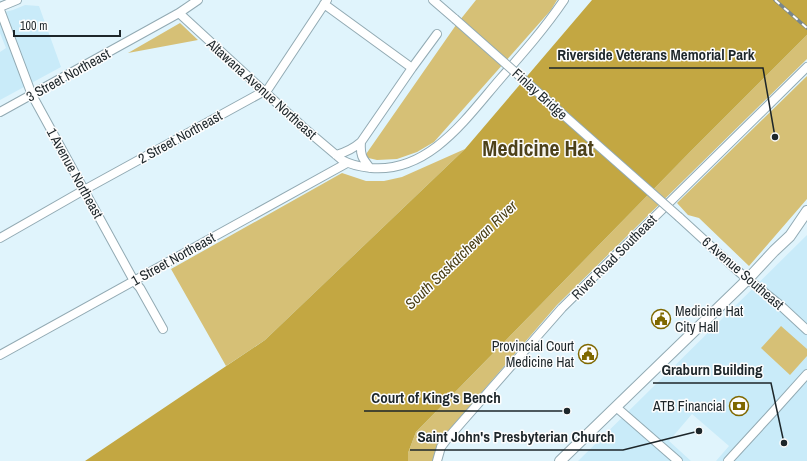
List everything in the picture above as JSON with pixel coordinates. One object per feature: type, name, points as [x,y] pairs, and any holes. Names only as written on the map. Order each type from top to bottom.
[{"type":"main road","points":[[790,236],[807,211]]},
{"type":"main road","points":[[560,461],[748,279],[790,236],[807,222]]},
{"type":"street","points":[[0,7],[17,0]]},
{"type":"street","name":"3 Street Northeast","points":[[0,112],[179,13],[198,0]]},
{"type":"street","name":"Finlay Bridge","points":[[434,0],[679,217]]},
{"type":"street","points":[[347,163],[370,168],[387,168],[397,166],[408,163],[429,152],[445,140],[539,34],[564,0]]},
{"type":"street","points":[[326,2],[412,68]]},
{"type":"street","name":"2 Street Northeast","points":[[0,238],[268,89],[326,2]]},
{"type":"street","name":"1 Avenue Northeast","points":[[0,10],[32,95],[134,281],[140,288],[163,328]]},
{"type":"street","name":"Altawana Avenue Northeast","points":[[179,13],[263,92],[347,163]]},
{"type":"street","points":[[336,155],[348,152],[361,142],[437,34]]},
{"type":"street","name":"River Road Southeast","points":[[437,461],[441,447],[447,439],[562,308],[807,67]]},
{"type":"street","points":[[361,142],[360,150],[362,158],[370,168]]},
{"type":"street","name":"1 Street Northeast","points":[[0,355],[347,163]]},
{"type":"street","name":"6 Avenue Southeast","points":[[679,217],[739,272],[780,305],[807,330]]},
{"type":"street","points":[[728,461],[807,374]]},
{"type":"street","points":[[616,407],[678,461]]},
{"type":"shaded area","points":[[476,0],[557,0],[551,10],[434,142],[417,152],[397,159],[377,160],[364,157],[456,25]]},
{"type":"shaded area","points":[[25,5],[39,6],[61,67],[0,100],[0,52],[6,48],[0,33],[0,13]]},
{"type":"shaded area","points":[[180,23],[198,40],[128,53]]},
{"type":"shaded area","points":[[807,35],[807,59],[557,305],[444,436],[436,450],[433,461],[408,461],[408,453],[416,432],[689,153]]},
{"type":"shaded area","points":[[807,76],[807,199],[749,266],[699,218],[688,215],[677,203]]},
{"type":"shaded area","points":[[465,149],[265,340],[226,366],[171,269],[342,173],[366,181],[384,181],[402,177]]},
{"type":"shaded area","points":[[807,235],[807,461],[716,461],[729,446],[692,414],[669,441],[691,461],[578,461]]},
{"type":"shaded area","points":[[781,326],[807,349],[807,356],[790,375],[761,348]]},
{"type":"water","name":"South Saskatchewan River","points":[[592,0],[807,0],[807,35],[689,153],[416,432],[408,453],[408,461],[85,461],[265,340],[465,149]]},
{"type":"railway","points":[[775,0],[807,28]]},
{"type":"place","name":"Riverside Veterans Memorial Park","points":[[775,137]]},
{"type":"place","name":"Medicine Hat City Hall","points":[[661,319]]},
{"type":"place","name":"Provincial Court Medicine Hat","points":[[588,354]]},
{"type":"place","name":"ATB Financial","points":[[739,406]]},
{"type":"place","name":"Court of King's Bench","points":[[567,411]]},
{"type":"place","name":"Saint John's Presbyterian Church","points":[[699,431]]},
{"type":"place","name":"Graburn Building","points":[[784,443]]},
{"type":"district","name":"Medicine Hat","points":[[538,148]]}]
